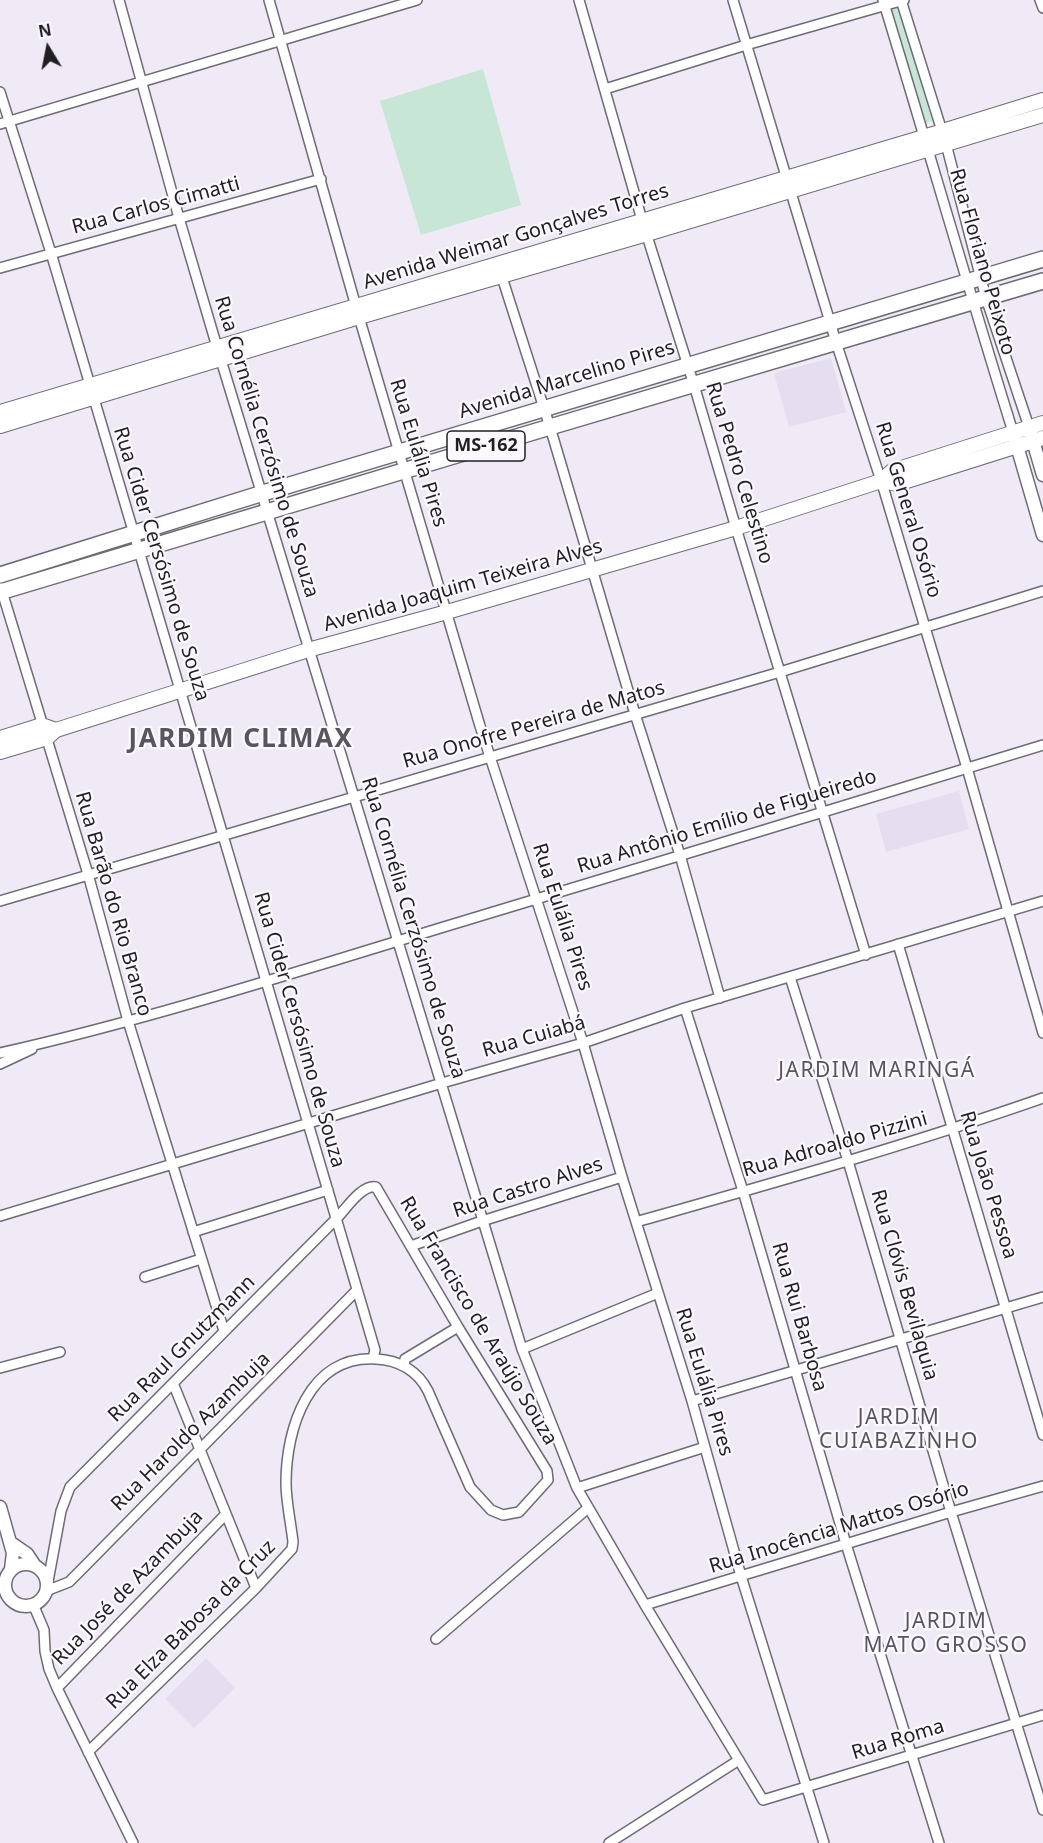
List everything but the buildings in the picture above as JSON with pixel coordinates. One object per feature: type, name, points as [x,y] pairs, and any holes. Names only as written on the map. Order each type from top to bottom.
[{"type":"main road","name":"Avenida Weimar Gonçalves Torres","points":[[944,138],[1043,100]]},
{"type":"main road","name":"Avenida Weimar Gonçalves Torres","points":[[0,412],[91,391],[219,353],[500,269],[642,220],[787,177],[1043,115]]},
{"type":"main road","name":"Avenida Weimar Gonçalves Torres","points":[[500,269],[647,234],[791,191],[927,143]]},
{"type":"main road","name":"Avenida Marcelino Pires","points":[[0,575],[133,532],[831,324],[1043,258]]},
{"type":"main road","name":"Avenida Marcelino Pires","points":[[1,590],[139,551],[1043,281]]},
{"type":"main road","name":"Avenida Weimar Gonçalves Torres","points":[[0,426],[91,391]]},
{"type":"main road","name":"Avenida Joaquim Teixeira Alves","points":[[30,736],[308,650],[736,528],[881,481],[892,471],[1043,423]]},
{"type":"main road","name":"Avenida Joaquim Teixeira Alves","points":[[881,481],[897,484],[1038,440]]},
{"type":"main road","points":[[0,738],[30,736]]},
{"type":"main road","points":[[0,752],[30,736]]},
{"type":"street","name":"Rua Cornélia Cerzósimo de Souza","points":[[119,0],[219,353],[522,1349],[577,1488],[763,1800]]},
{"type":"street","name":"Rua Eulália Pires","points":[[270,0],[404,471],[491,757],[583,1042],[622,1177],[692,1401],[741,1576],[824,1843]]},
{"type":"street","points":[[4,123],[417,0]]},
{"type":"street","name":"Rua Pedro Celestino","points":[[579,0],[642,220],[866,955]]},
{"type":"street","name":"Rua General Osório","points":[[733,0],[836,342],[881,481],[1009,912],[1039,1002],[1043,1033]]},
{"type":"street","points":[[605,88],[884,3],[902,0]]},
{"type":"street","name":"Rua Floriano Peixoto","points":[[902,0],[944,138],[979,300],[1017,447],[1043,535]]},
{"type":"street","points":[[1040,0],[1043,8]]},
{"type":"street","name":"Rua Floriano Peixoto","points":[[884,3],[979,300],[1029,427],[1038,440],[1043,475]]},
{"type":"street","name":"Rua Cider Cersósimo de Souza","points":[[0,92],[4,123],[51,254],[375,1350],[374,1358]]},
{"type":"street","name":"Rua Carlos Cimatti","points":[[0,268],[321,179]]},
{"type":"street","points":[[500,269],[550,427],[635,714],[681,855],[720,998]]},
{"type":"street","name":"Rua Barão do Rio Branco","points":[[1,590],[49,731],[128,1021],[224,1331]]},
{"type":"street","name":"Rua Onofre Pereira de Matos","points":[[0,901],[780,672],[1043,591]]},
{"type":"street","name":"Rua Antônio Emílio de Figueiredo","points":[[0,1053],[128,1021],[824,813],[1043,744]]},
{"type":"street","name":"Rua Cuiabá","points":[[0,1216],[583,1042],[685,1008],[1043,901]]},
{"type":"street","name":"Rua João Pessoa","points":[[898,944],[1043,1435]]},
{"type":"street","name":"Rua Clóvis Bevilaquia","points":[[790,977],[848,1161],[951,1512],[1043,1810]]},
{"type":"street","name":"Rua Rui Barbosa","points":[[685,1008],[743,1191],[846,1544],[939,1843]]},
{"type":"street","name":"Rua Antônio Emílio de Figueiredo","points":[[0,1064],[42,1044]]},
{"type":"street","name":"Rua Adroaldo Pizzini","points":[[636,1222],[952,1130],[1043,1098]]},
{"type":"street","name":"Rua Castro Alves","points":[[411,1246],[622,1177]]},
{"type":"street","name":"Rua Raul Gnutzmann","points":[[46,1589],[61,1511],[70,1487],[364,1188],[371,1186]]},
{"type":"street","name":"Rua Francisco de Araújo Souza","points":[[371,1186],[376,1187],[458,1327],[547,1471],[548,1480],[519,1512]]},
{"type":"street","points":[[193,1232],[328,1190]]},
{"type":"street","points":[[145,1277],[201,1259]]},
{"type":"street","name":"Rua Haroldo Azambuja","points":[[46,1589],[69,1582],[357,1290]]},
{"type":"street","points":[[522,1349],[658,1293]]},
{"type":"street","points":[[692,1401],[1043,1297]]},
{"type":"street","points":[[404,1366],[405,1359],[458,1327]]},
{"type":"street","points":[[0,1368],[60,1352]]},
{"type":"street","name":"Rua Elza Babosa da Cruz","points":[[88,1752],[256,1588],[292,1549],[286,1484],[293,1427],[301,1408],[317,1383],[336,1366],[354,1360],[374,1358],[389,1360],[414,1372],[425,1386],[470,1486],[488,1508],[495,1512],[507,1515],[519,1512]]},
{"type":"street","points":[[173,1383],[256,1588]]},
{"type":"street","points":[[577,1488],[705,1447]]},
{"type":"street","name":"Rua Inocência Mattos Osório","points":[[645,1605],[1043,1486]]},
{"type":"street","points":[[0,1507],[14,1557],[2,1587],[14,1602]]},
{"type":"street","points":[[436,1639],[588,1508]]},
{"type":"street","name":"Rua José de Azambuja","points":[[57,1688],[226,1514]]},
{"type":"street","points":[[0,1604],[14,1602],[27,1606],[33,1605],[41,1599],[46,1589],[45,1577],[27,1554],[11,1543]]},
{"type":"street","points":[[11,1569],[23,1564],[37,1567],[53,1557]]},
{"type":"street","points":[[33,1605],[44,1630],[45,1651],[57,1688],[133,1843]]},
{"type":"street","name":"Rua Roma","points":[[763,1800],[1043,1715]]},
{"type":"street","points":[[609,1843],[739,1760]]},
{"type":"shaded area","points":[[831,358],[846,412],[789,427],[774,373]]},
{"type":"shaded area","points":[[959,791],[969,829],[886,852],[876,814]]},
{"type":"shaded area","points":[[206,1658],[235,1688],[194,1728],[165,1699]]},
{"type":"green space","points":[[899,8],[932,121],[924,124],[890,10]]},
{"type":"green space","points":[[483,69],[521,205],[421,235],[380,101]]},
{"type":"district","name":"JARDIM CLIMAX","points":[[241,740]]},
{"type":"district","name":"JARDIM MARINGÁ","points":[[877,1071]]},
{"type":"district","name":"JARDIM CUIABAZINHO","points":[[899,1430]]},
{"type":"district","name":"JARDIM MATO GROSSO","points":[[946,1634]]}]
